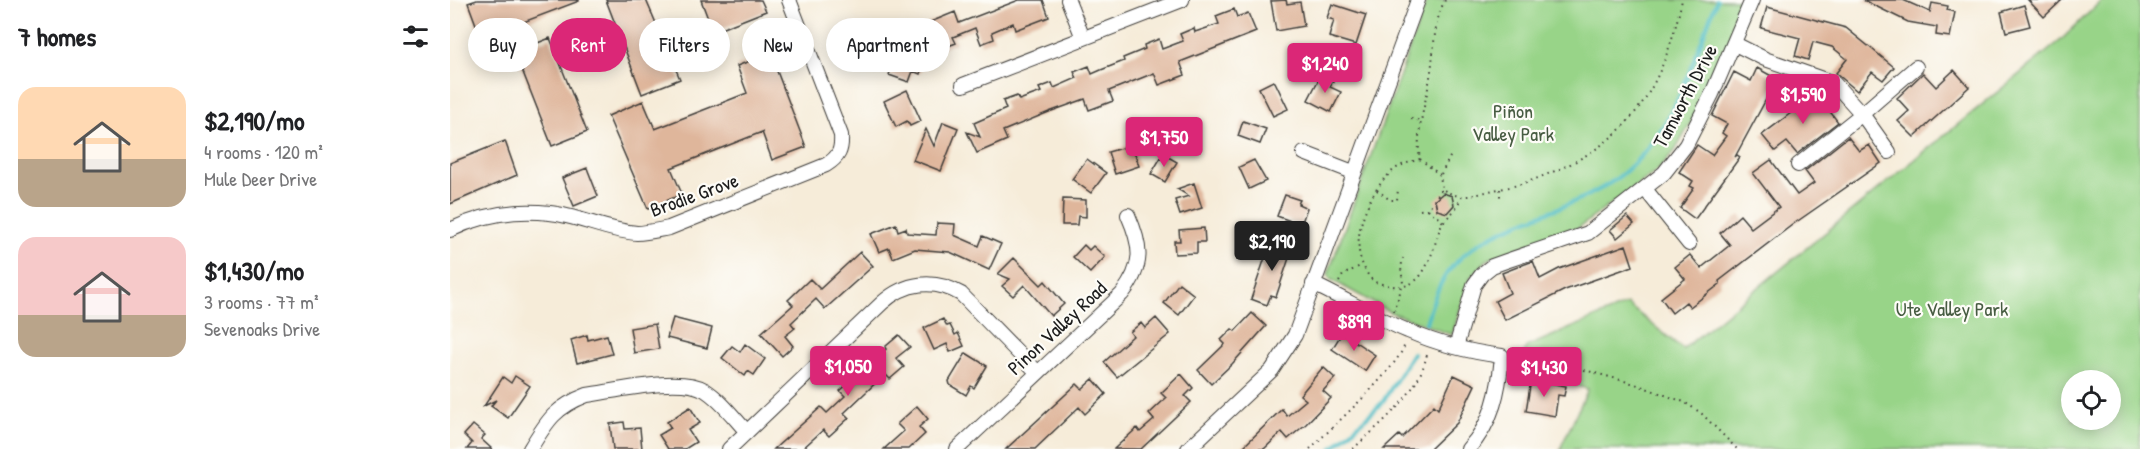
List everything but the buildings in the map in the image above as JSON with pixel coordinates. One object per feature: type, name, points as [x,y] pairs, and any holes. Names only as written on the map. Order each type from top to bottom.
[{"type":"street","name":"Brodie Grove","points":[[450,230],[486,216],[524,212],[551,213],[622,231],[638,233],[654,231],[669,228],[826,165],[840,154],[841,135],[789,0]]},
{"type":"street","points":[[1068,0],[1083,38]]},
{"type":"street","points":[[963,85],[1182,0]]},
{"type":"street","points":[[1188,449],[1261,381],[1280,360],[1295,335],[1417,3],[1402,0]]},
{"type":"street","name":"Tamworth Drive","points":[[1456,347],[1474,285],[1482,274],[1492,266],[1588,233],[1664,173],[1686,145],[1735,44],[1752,0]]},
{"type":"street","points":[[1735,44],[1765,59],[1834,83],[1862,114],[1889,152]]},
{"type":"street","points":[[1798,165],[1916,67]]},
{"type":"street","points":[[1304,153],[1353,172]]},
{"type":"street","points":[[1645,189],[1689,244]]},
{"type":"street","name":"Pinon Valley Road","points":[[957,449],[1131,283],[1138,268],[1139,253],[1138,238],[1128,215]]},
{"type":"street","points":[[729,449],[892,294],[915,285],[926,283],[939,285],[961,294],[1038,373]]},
{"type":"street","points":[[1312,284],[1347,299],[1407,331],[1473,352],[1502,356],[1495,402],[1481,432],[1468,449]]},
{"type":"street","points":[[530,449],[554,413],[573,400],[587,395],[676,383],[697,386],[707,391],[747,432]]},
{"type":"path","points":[[1440,175],[1420,159],[1418,144],[1431,74],[1433,38],[1444,0]]},
{"type":"path","points":[[1442,189],[1461,198],[1527,183],[1577,162],[1602,146],[1625,126],[1647,97],[1666,57],[1682,0]]},
{"type":"path","points":[[1411,119],[1422,121]]},
{"type":"path","points":[[1420,210],[1428,208],[1442,189],[1440,175],[1451,155]]},
{"type":"path","points":[[1420,159],[1394,170],[1377,190],[1360,221],[1358,252],[1362,265],[1375,282],[1401,287],[1412,283],[1420,276],[1428,264],[1443,222],[1458,209],[1461,198]]},
{"type":"path","points":[[1377,190],[1390,200],[1397,200],[1398,189]]},
{"type":"path","points":[[1500,189],[1500,198]]},
{"type":"path","points":[[1428,208],[1443,222]]},
{"type":"path","points":[[1389,322],[1401,287],[1403,258]]},
{"type":"path","points":[[1339,282],[1343,275],[1362,265]]},
{"type":"path","points":[[1310,449],[1389,370],[1404,351],[1407,331]]},
{"type":"path","points":[[1353,449],[1394,411],[1417,381],[1425,364],[1430,339]]},
{"type":"path","points":[[1502,356],[1534,356],[1635,384],[1684,402],[1701,413],[1737,449]]},
{"type":"green space","name":"Piñon Valley Park","points":[[1427,0],[1745,0],[1732,36],[1675,151],[1657,171],[1578,228],[1487,260],[1470,278],[1452,335],[1390,312],[1330,279],[1328,274]]},
{"type":"green space","name":"Ute Valley Park","points":[[2102,0],[2140,0],[2140,449],[1560,449],[1588,389],[1520,371],[1526,347],[1627,304],[1683,349],[2061,40]]},
{"type":"waterway","points":[[1426,323],[1443,279],[1465,254],[1486,239],[1509,227],[1582,198],[1605,186],[1626,171],[1643,153],[1658,134],[1681,92],[1717,0]]},
{"type":"waterway","points":[[1332,449],[1382,403],[1413,353]]}]
